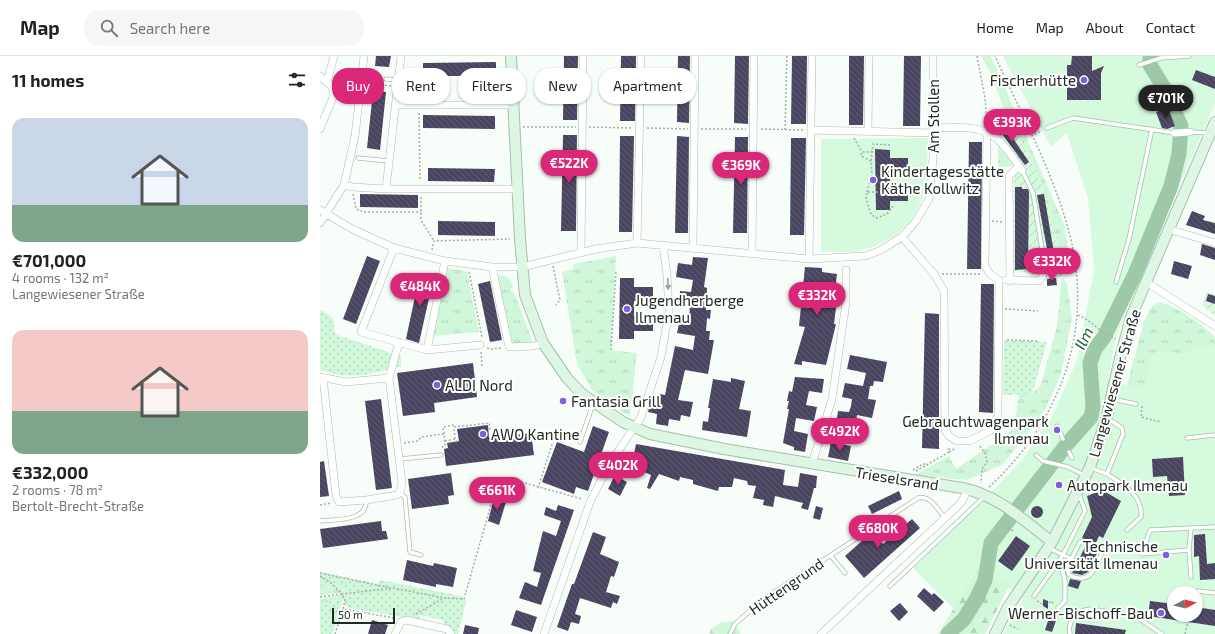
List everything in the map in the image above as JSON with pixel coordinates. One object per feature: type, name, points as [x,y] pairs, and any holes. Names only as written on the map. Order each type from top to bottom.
[{"type":"street","points":[[320,129],[333,100],[330,85],[334,56]]},
{"type":"street","points":[[363,68],[364,56]]},
{"type":"street","points":[[400,68],[401,56]]},
{"type":"street","name":"Trieselsrand","points":[[510,56],[520,239],[525,295],[543,343],[582,394],[593,403],[634,428],[650,434],[691,443],[812,464],[968,489],[984,494],[1019,517],[1050,545]]},
{"type":"street","points":[[581,253],[583,56]]},
{"type":"street","points":[[638,243],[641,56]]},
{"type":"street","points":[[693,248],[695,56]]},
{"type":"street","points":[[752,253],[754,56]]},
{"type":"street","points":[[810,259],[812,56]]},
{"type":"street","points":[[868,131],[869,56]]},
{"type":"street","name":"Am Stollen","points":[[323,212],[352,229],[394,248],[430,258],[467,265],[522,267],[581,253],[638,243],[810,259],[864,256],[879,251],[902,237],[916,221],[929,199],[934,130],[933,56]]},
{"type":"street","points":[[320,76],[330,85]]},
{"type":"street","points":[[320,223],[323,212],[344,185],[355,136],[359,104]]},
{"type":"street","points":[[386,189],[395,105],[512,105]]},
{"type":"street","name":"Langewiesener Straße","points":[[995,634],[1008,607],[1050,545],[1088,471],[1106,420],[1127,330],[1168,229],[1215,122]]},
{"type":"street","points":[[811,130],[868,131],[974,129],[987,132],[997,139],[1021,168],[1009,176],[1010,280]]},
{"type":"street","points":[[987,132],[985,266],[990,274],[999,280],[1039,281],[1043,276]]},
{"type":"street","points":[[1175,133],[1190,132]]},
{"type":"street","points":[[344,185],[352,187],[420,190],[517,189]]},
{"type":"street","points":[[1168,229],[1215,243]]},
{"type":"street","points":[[902,237],[934,274],[944,291],[944,430],[949,436],[957,441],[965,442],[990,431],[998,416],[999,280]]},
{"type":"street","points":[[544,634],[590,502],[610,465],[641,418],[661,357],[669,310],[667,275],[663,245]]},
{"type":"street","points":[[394,248],[360,332],[427,350],[480,345]]},
{"type":"street","points":[[427,350],[445,261]]},
{"type":"street","points":[[492,267],[509,347],[534,346],[543,343]]},
{"type":"street","points":[[812,464],[832,399],[846,303],[846,270]]},
{"type":"street","points":[[1146,282],[1215,326]]},
{"type":"street","points":[[389,378],[346,382],[322,377],[336,496],[339,502],[366,500],[397,495],[400,492],[402,483],[400,459],[389,378],[399,342]]},
{"type":"street","points":[[821,634],[962,504],[968,489]]},
{"type":"street","points":[[395,634],[401,622],[406,620],[447,629],[451,634]]},
{"type":"lane","points":[[1141,64],[1160,58],[1189,56]]},
{"type":"lane","points":[[386,78],[392,81]]},
{"type":"lane","points":[[1047,128],[1073,118],[1175,133]]},
{"type":"lane","points":[[1116,282],[1129,239],[1152,129]]},
{"type":"lane","points":[[1190,132],[1210,133]]},
{"type":"lane","points":[[358,158],[389,161]]},
{"type":"lane","points":[[1021,168],[1033,194],[1043,258],[1043,276]]},
{"type":"lane","points":[[1111,399],[1136,404]]},
{"type":"lane","points":[[580,442],[593,403]]},
{"type":"lane","points":[[1106,420],[1113,422],[1122,428],[1123,434],[1107,474]]},
{"type":"lane","points":[[1057,426],[1063,439]]},
{"type":"lane","points":[[1187,438],[1215,435]]},
{"type":"lane","points":[[1069,452],[1072,458]]},
{"type":"lane","points":[[400,459],[441,455]]},
{"type":"lane","points":[[1036,455],[1043,462],[1107,474],[1132,492],[1139,500],[1141,506],[1140,519],[1127,530]]},
{"type":"lane","points":[[1034,596],[1063,555],[1085,511],[1078,491]]},
{"type":"lane","points":[[400,492],[405,497],[410,552],[421,555]]},
{"type":"lane","points":[[890,586],[984,494]]},
{"type":"lane","name":"Hüttengrund","points":[[730,634],[735,624],[761,600],[831,556],[918,498],[924,497],[929,499],[945,519]]},
{"type":"lane","points":[[320,521],[355,517],[362,514],[365,509],[366,500]]},
{"type":"lane","points":[[1189,550],[1142,554],[1150,530],[1215,527]]},
{"type":"lane","points":[[1191,528],[1189,550],[1191,577]]},
{"type":"lane","points":[[1080,542],[1066,567],[1069,575],[1078,579],[1086,578],[1093,572],[1102,553]]},
{"type":"lane","points":[[1050,545],[1063,555],[1070,558]]},
{"type":"lane","points":[[831,556],[845,573]]},
{"type":"lane","points":[[1058,608],[1065,601],[1065,581],[1060,560]]},
{"type":"lane","points":[[1203,592],[1215,593]]},
{"type":"lane","points":[[1070,634],[1069,625],[1071,620],[1086,610],[1091,609],[1136,616],[1162,634]]},
{"type":"path","points":[[785,130],[787,56]]},
{"type":"path","points":[[976,56],[985,98],[987,132]]},
{"type":"path","points":[[984,494],[1030,440],[1044,420],[1059,390],[1069,365],[1078,314],[1076,270],[1069,231],[1056,194],[995,56]]},
{"type":"path","points":[[419,105],[421,212],[424,226],[434,241],[430,258]]},
{"type":"path","points":[[514,127],[811,130]]},
{"type":"path","points":[[1031,136],[1047,128]]},
{"type":"path","points":[[853,130],[854,139],[862,152],[861,156],[871,160]]},
{"type":"path","points":[[892,145],[872,144],[872,175],[867,192],[868,211],[876,218],[890,212],[894,204]]},
{"type":"path","points":[[862,152],[872,152]]},
{"type":"path","points":[[352,187],[356,209],[364,212],[421,212]]},
{"type":"path","points":[[867,192],[882,192]]},
{"type":"path","points":[[997,222],[1003,222]]},
{"type":"path","points":[[434,241],[520,239]]},
{"type":"path","points":[[1043,258],[1053,258],[1076,270]]},
{"type":"path","points":[[552,261],[560,300],[556,305]]},
{"type":"path","points":[[467,265],[481,331],[482,341],[480,345],[482,366]]},
{"type":"path","points":[[611,350],[616,271]]},
{"type":"path","points":[[934,274],[990,274]]},
{"type":"path","points":[[999,309],[1038,311]]},
{"type":"path","points":[[1078,314],[1090,320],[1099,331],[1109,336]]},
{"type":"path","points":[[999,340],[1037,341]]},
{"type":"path","points":[[480,345],[491,349],[509,347]]},
{"type":"path","points":[[1136,404],[1142,406],[1141,418],[1161,422]]},
{"type":"path","points":[[454,428],[489,423],[490,430]]},
{"type":"path","points":[[441,455],[442,447],[445,446],[443,427],[454,425],[456,440],[445,441]]},
{"type":"path","points":[[398,444],[418,441],[421,437],[444,434]]},
{"type":"path","points":[[538,488],[555,435]]},
{"type":"path","points":[[927,464],[923,464],[911,471],[911,474],[949,452],[949,436]]},
{"type":"path","points":[[980,446],[985,453],[987,462],[980,477],[984,494]]},
{"type":"path","points":[[320,573],[444,598],[464,598],[498,480],[507,478],[590,502]]},
{"type":"path","points":[[320,505],[339,502]]},
{"type":"path","points":[[1005,525],[1013,531]]},
{"type":"path","points":[[320,576],[330,582],[342,594],[345,600],[335,634]]},
{"type":"path","points":[[320,597],[393,588]]},
{"type":"path","points":[[343,609],[406,620],[444,598]]},
{"type":"path","points":[[1185,634],[1188,622]]},
{"type":"path","points":[[1011,626],[1018,629]]},
{"type":"shaded area","points":[[1003,56],[1215,56],[1215,104],[1142,270],[1116,337],[1108,379],[1143,390],[1154,352],[1184,353],[1215,345],[1215,634],[1003,634],[1023,599],[990,573],[982,563],[954,609],[913,568],[982,502],[1023,459],[1053,415],[1077,360],[1094,270],[1088,198],[1067,133],[1051,147]]},
{"type":"shaded area","points":[[1006,116],[1018,133],[1042,185],[1060,254],[1062,277],[1014,271],[1014,166],[998,146],[991,128]]},
{"type":"shaded area","name":"Kindertagesstätte Käthe Kollwitz","points":[[928,138],[923,197],[912,219],[896,235],[875,246],[854,252],[821,252],[821,139]]},
{"type":"shaded area","points":[[1206,292],[1215,294],[1215,316],[1203,306]]},
{"type":"green space","points":[[981,56],[991,56],[1064,224],[1069,254],[1060,254],[1042,185],[1018,133],[1006,116],[992,76]]},
{"type":"green space","points":[[998,146],[1014,166],[998,167]]},
{"type":"green space","points":[[616,256],[611,350],[637,353],[630,417],[593,391],[577,364],[562,272],[573,269],[574,264]]},
{"type":"green space","points":[[445,268],[467,271],[479,332],[431,336]]},
{"type":"green space","points":[[497,275],[510,279],[513,288],[511,288],[511,292],[514,292],[533,343],[515,345],[510,342]]},
{"type":"green space","points":[[1062,277],[1067,284],[1072,318],[1061,374],[1046,408],[1025,437],[1002,465],[967,480],[915,475],[949,456],[956,469],[1014,429],[1019,394],[1032,394],[1041,385],[1057,326]]},
{"type":"green space","points":[[1160,302],[1182,312],[1203,326],[1215,337],[1215,345],[1184,353],[1154,352],[1143,390],[1127,385],[1144,321],[1152,306]]},
{"type":"green space","points":[[320,310],[328,314],[334,320],[334,331],[337,335],[401,356],[401,366],[350,376],[330,373],[320,369]]},
{"type":"green space","points":[[1004,340],[1047,342],[1032,394],[1003,395]]},
{"type":"green space","points":[[982,563],[990,573],[1009,586],[985,634],[938,634]]},
{"type":"green space","points":[[320,572],[377,584],[380,580],[461,596],[466,602],[458,634],[454,634],[452,628],[444,626],[443,620],[420,615],[420,620],[348,608],[340,593],[345,590],[337,584],[320,587]]},
{"type":"green space","points":[[327,584],[337,584],[343,588],[344,592],[320,596],[320,587]]},
{"type":"green space","points":[[341,595],[343,600],[320,603],[320,599]]},
{"type":"green space","points":[[343,600],[340,609],[333,612],[331,615],[330,623],[333,634],[320,634],[320,603]]},
{"type":"green space","points":[[340,609],[333,633],[330,626],[330,619],[334,612]]},
{"type":"green space","points":[[733,621],[740,631],[740,634],[710,634],[711,629],[720,623]]},
{"type":"building","points":[[376,56],[391,56],[389,67],[375,66]]},
{"type":"building","points":[[564,56],[578,56],[578,68],[564,68]]},
{"type":"building","points":[[621,56],[636,56],[636,68],[621,68]]},
{"type":"building","points":[[678,56],[690,56],[690,68],[678,68]]},
{"type":"building","points":[[735,56],[749,56],[748,124],[734,123]]},
{"type":"building","points":[[792,56],[807,56],[806,124],[791,124]]},
{"type":"building","points":[[849,56],[864,56],[863,125],[849,125]]},
{"type":"building","points":[[904,56],[921,56],[920,126],[903,126]]},
{"type":"building","name":"Fischerhütte","points":[[1072,56],[1092,56],[1092,71],[1104,66],[1101,73],[1101,100],[1067,100],[1067,65],[1071,65]]},
{"type":"building","points":[[496,62],[496,68],[458,68],[458,76],[450,76],[450,68],[423,68],[423,63]]},
{"type":"building","points":[[1196,70],[1215,77],[1215,89],[1192,80]]},
{"type":"building","points":[[384,92],[386,92],[380,150],[367,148],[372,104],[384,104]]},
{"type":"building","points":[[563,104],[577,104],[577,120],[563,120]]},
{"type":"building","points":[[620,104],[635,104],[635,121],[620,121]]},
{"type":"building","points":[[677,104],[689,104],[689,123],[677,122]]},
{"type":"building","points":[[1168,108],[1175,126],[1167,129],[1162,128],[1156,112]]},
{"type":"building","points":[[423,115],[495,116],[495,129],[423,128]]},
{"type":"building","points":[[1002,122],[1029,162],[1025,165],[996,126]]},
{"type":"building","points":[[563,135],[577,135],[576,231],[561,231]]},
{"type":"building","points":[[620,136],[634,136],[632,232],[619,232]]},
{"type":"building","points":[[677,136],[689,137],[688,233],[675,233]]},
{"type":"building","points":[[735,137],[748,137],[747,233],[733,233]]},
{"type":"building","points":[[791,138],[806,138],[804,235],[790,235]]},
{"type":"building","points":[[969,142],[982,142],[981,269],[967,269]]},
{"type":"building","points":[[875,149],[890,150],[890,158],[908,158],[908,172],[890,172],[890,187],[908,187],[908,201],[890,201],[890,210],[876,210]]},
{"type":"building","points":[[428,168],[495,169],[494,182],[428,181]]},
{"type":"building","points":[[1015,187],[1028,189],[1029,192],[1028,269],[1015,270]]},
{"type":"building","points":[[360,194],[418,195],[418,208],[360,207]]},
{"type":"building","points":[[1044,194],[1054,253],[1048,254],[1037,195]]},
{"type":"building","points":[[1192,211],[1205,216],[1203,220],[1215,223],[1215,234],[1186,225]]},
{"type":"building","points":[[438,221],[495,222],[495,236],[438,235]]},
{"type":"building","points":[[1202,244],[1215,248],[1215,260],[1200,255]]},
{"type":"building","points":[[367,256],[380,261],[356,324],[343,319]]},
{"type":"building","points":[[693,257],[708,258],[704,287],[707,288],[706,310],[711,310],[710,319],[707,318],[706,331],[710,331],[709,340],[714,340],[708,374],[685,370],[678,400],[693,402],[690,417],[681,415],[680,421],[669,419],[668,426],[656,424],[657,414],[648,412],[649,408],[658,405],[660,394],[665,395],[675,346],[693,350],[695,336],[677,333],[680,319],[689,320],[690,306],[679,305],[680,291],[691,292],[693,280],[676,277],[678,263],[692,265]]},
{"type":"building","points":[[1174,261],[1192,266],[1188,279],[1171,274]]},
{"type":"building","points":[[805,267],[822,268],[822,272],[837,274],[834,299],[837,299],[834,324],[836,324],[826,365],[802,361],[802,365],[794,364],[805,327],[799,326]]},
{"type":"building","points":[[420,273],[434,276],[419,343],[406,339]]},
{"type":"building","name":"Jugendherberge Ilmenau","points":[[620,278],[634,278],[634,287],[653,287],[653,301],[634,301],[634,316],[653,316],[653,331],[634,331],[634,339],[619,339]]},
{"type":"building","points":[[1056,278],[1057,285],[1047,286],[1047,279]]},
{"type":"building","points":[[490,281],[502,340],[490,342],[478,284]]},
{"type":"building","points":[[981,284],[994,284],[993,413],[979,412]]},
{"type":"building","points":[[1208,294],[1215,296],[1215,304],[1206,301]]},
{"type":"building","points":[[925,313],[939,314],[939,449],[922,448]]},
{"type":"building","points":[[850,355],[887,362],[883,382],[874,381],[873,386],[870,386],[868,399],[876,400],[872,418],[857,415],[855,428],[836,425],[838,411],[849,412],[851,406],[852,399],[842,397],[845,383],[863,386],[866,373],[847,369]]},
{"type":"building","name":"ALDI Nord","points":[[473,363],[477,397],[434,403],[435,412],[403,416],[397,373]]},
{"type":"building","points":[[795,377],[824,379],[822,393],[809,391],[806,405],[817,407],[814,421],[796,418],[794,431],[808,434],[805,452],[794,450],[794,447],[783,443],[789,409],[787,409],[789,401],[787,401],[789,391],[792,392]]},
{"type":"building","points":[[731,378],[745,381],[739,409],[751,411],[747,437],[702,430],[703,421],[708,422],[710,408],[708,408],[713,379],[731,382]]},
{"type":"building","points":[[381,399],[392,488],[376,490],[365,401]]},
{"type":"building","points":[[488,425],[489,438],[531,433],[534,455],[446,466],[444,449],[448,448],[447,443],[459,441],[457,429]]},
{"type":"building","points":[[593,426],[609,432],[588,491],[576,487],[574,494],[542,482],[557,442],[584,452]]},
{"type":"building","points":[[831,442],[851,446],[848,461],[828,457]]},
{"type":"building","points":[[636,444],[785,470],[783,485],[798,487],[800,473],[817,476],[816,488],[814,488],[808,510],[801,508],[803,503],[775,496],[773,507],[763,505],[764,500],[753,498],[756,486],[748,485],[747,481],[734,478],[732,487],[719,487],[718,491],[693,484],[693,480],[680,477],[679,481],[659,474],[650,489],[647,488],[651,475],[628,465],[630,458],[633,459]]},
{"type":"building","points":[[1183,457],[1185,495],[1169,496],[1167,476],[1153,477],[1152,459]]},
{"type":"building","points":[[324,461],[329,496],[320,497],[320,462]]},
{"type":"building","points":[[451,473],[454,495],[448,496],[449,504],[412,509],[408,479]]},
{"type":"building","points":[[615,475],[627,482],[620,496],[608,489]]},
{"type":"building","points":[[1102,490],[1121,501],[1103,538],[1099,536],[1093,549],[1098,551],[1088,572],[1082,575],[1072,573],[1088,541],[1082,538],[1092,517],[1087,496]]},
{"type":"building","points":[[899,491],[902,499],[872,514],[868,506]]},
{"type":"building","points":[[494,498],[506,502],[499,525],[488,521]]},
{"type":"building","points":[[558,505],[574,510],[541,605],[519,598],[525,582],[537,587],[541,573],[533,571],[543,531],[556,536],[561,521],[544,515],[546,507],[556,511]]},
{"type":"building","points":[[816,506],[823,508],[820,520],[813,518]]},
{"type":"building","points":[[1037,506],[1041,508],[1043,512],[1041,516],[1037,518],[1033,516],[1031,512],[1033,508]]},
{"type":"building","points":[[912,519],[920,528],[864,578],[845,556],[872,532],[883,544]]},
{"type":"building","points":[[381,521],[382,531],[386,531],[388,539],[323,548],[320,529]]},
{"type":"building","points":[[593,532],[606,537],[600,554],[619,562],[614,577],[611,576],[606,592],[620,596],[617,604],[613,602],[611,608],[580,598],[575,614],[581,616],[579,624],[571,622],[568,631],[557,627],[572,584],[574,584]]},
{"type":"building","points":[[1205,534],[1207,564],[1215,563],[1215,579],[1200,580],[1199,556],[1194,557],[1194,535]]},
{"type":"building","points":[[1016,536],[1030,546],[1012,571],[998,561]]},
{"type":"building","points":[[407,560],[433,566],[434,563],[457,568],[453,587],[436,584],[436,587],[403,580]]},
{"type":"building","points":[[1070,579],[1081,581],[1078,589],[1068,586]]},
{"type":"building","points":[[924,588],[932,595],[934,593],[944,602],[934,612],[917,596]]},
{"type":"building","points":[[1043,599],[1048,601],[1048,609],[1043,606]]},
{"type":"building","points":[[1150,601],[1167,603],[1167,619],[1148,616]]},
{"type":"building","points":[[900,603],[908,612],[899,621],[890,611]]},
{"type":"building","points":[[1203,608],[1215,610],[1215,626],[1188,622],[1203,622]]},
{"type":"building","points":[[516,610],[537,617],[532,632],[511,625]]},
{"type":"building","points":[[1051,612],[1058,615],[1052,632],[1045,630]]},
{"type":"building","points":[[372,620],[388,625],[385,634],[368,634]]},
{"type":"building","points":[[1076,623],[1126,630],[1125,634],[1075,634]]},
{"type":"building","points":[[465,625],[479,628],[478,634],[463,634]]},
{"type":"waterway","name":"Ilm","points":[[948,634],[964,619],[977,598],[985,580],[991,543],[1067,444],[1091,417],[1093,406],[1090,363],[1095,349],[1104,337],[1135,274],[1171,186],[1179,154],[1181,126],[1164,88],[1150,65],[1150,56]]},
{"type":"place","name":"Fischerhütte","points":[[1084,80]]},
{"type":"place","name":"Kindertagesstätte Käthe Kollwitz","points":[[873,180]]},
{"type":"place","name":"Jugendherberge Ilmenau","points":[[627,309]]},
{"type":"place","name":"ALDI Nord","points":[[437,385]]},
{"type":"place","name":"Fantasia Grill","points":[[563,401]]},
{"type":"place","name":"Gebrauchtwagenpark Ilmenau","points":[[1057,430]]},
{"type":"place","name":"AWO Kantine","points":[[483,434]]},
{"type":"place","name":"Autopark Ilmenau","points":[[1059,485]]},
{"type":"place","name":"Technische Universität Ilmenau","points":[[1166,555]]},
{"type":"place","name":"Werner-Bischoff-Bau","points":[[1161,613]]}]
